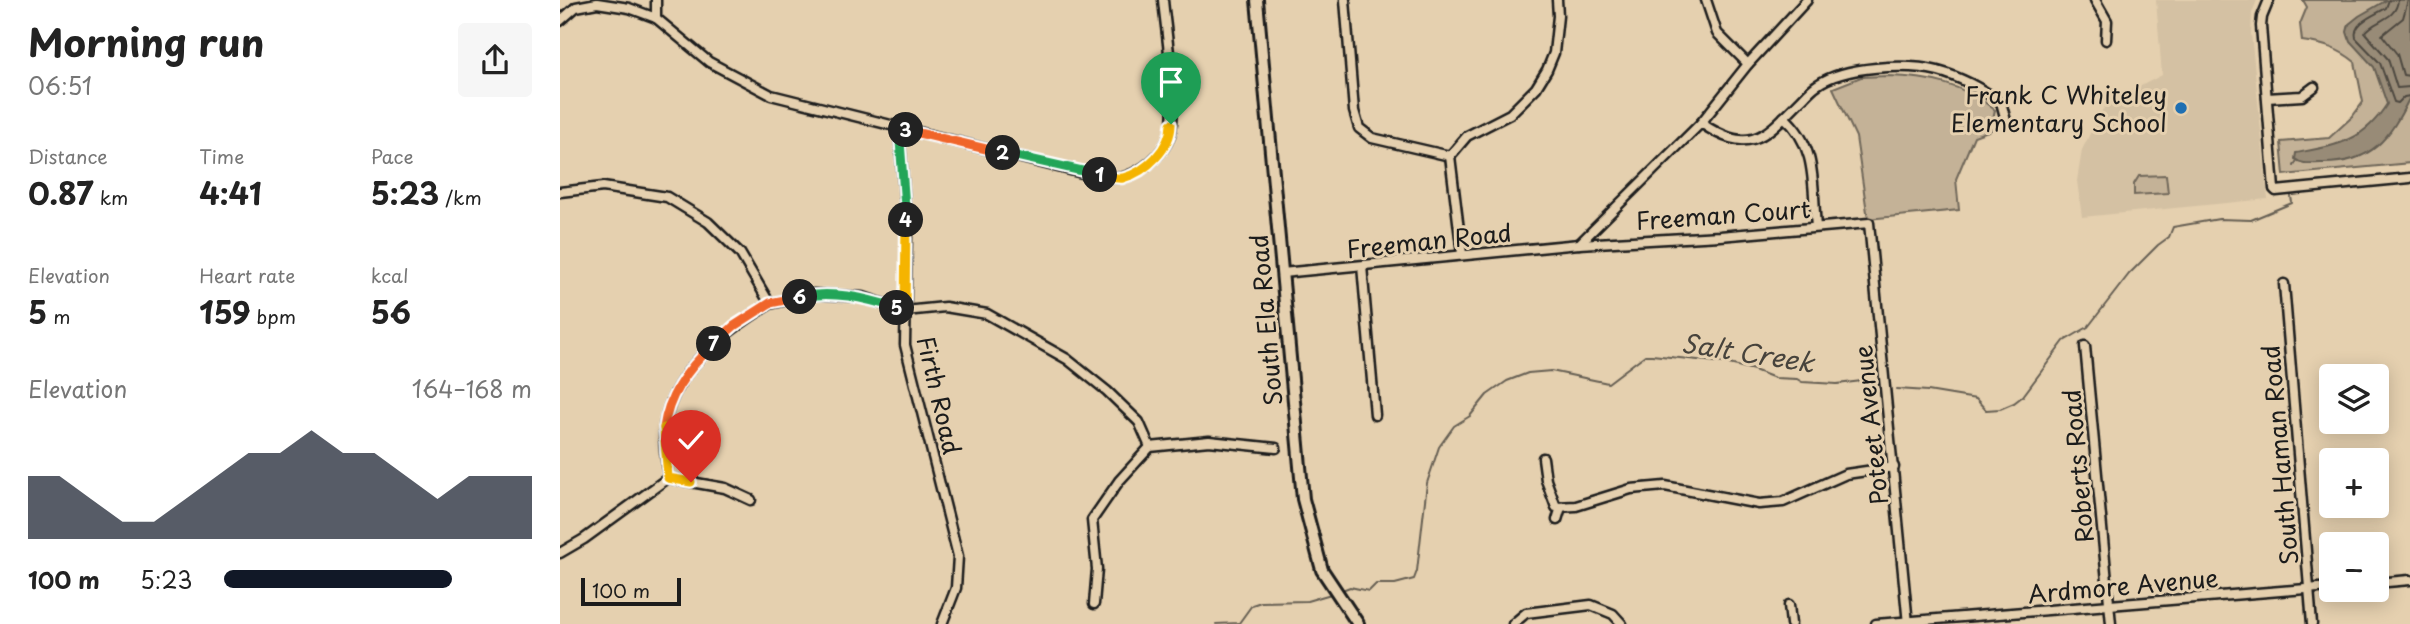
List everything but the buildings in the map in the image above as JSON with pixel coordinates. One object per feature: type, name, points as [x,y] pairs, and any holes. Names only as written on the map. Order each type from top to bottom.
[{"type":"main road","name":"South Ela Road","points":[[1256,0],[1303,499],[1322,570],[1358,624]]},
{"type":"street","points":[[656,0],[656,18]]},
{"type":"street","points":[[560,21],[576,7],[597,3],[629,8],[656,18],[709,62],[771,95],[1087,174],[1122,178],[1149,164],[1161,151],[1171,130],[1172,102],[1163,0]]},
{"type":"street","points":[[1345,0],[1353,111],[1359,128],[1372,138],[1450,156]]},
{"type":"street","points":[[1462,254],[1450,156],[1467,136],[1510,114],[1536,88],[1548,70],[1554,53],[1557,0]]},
{"type":"street","points":[[1706,0],[1717,33],[1748,64]]},
{"type":"street","points":[[1579,244],[1702,123],[1748,64],[1807,0]]},
{"type":"street","points":[[2095,0],[2107,21],[2106,40]]},
{"type":"street","points":[[2269,0],[2261,26],[2274,189],[2276,191],[2410,178]]},
{"type":"street","points":[[1702,123],[1719,135],[1742,141],[1759,137],[1769,131],[1818,84],[1858,69],[1899,66],[1937,70],[1974,84],[2001,102],[2006,121]]},
{"type":"street","points":[[2267,98],[2302,96],[2314,87]]},
{"type":"street","points":[[1784,117],[1805,142],[1809,154],[1816,227]]},
{"type":"street","name":"Firth Road","points":[[899,128],[907,233],[905,345],[958,556],[956,588],[942,624]]},
{"type":"street","points":[[560,192],[603,187],[667,197],[708,222],[740,253],[770,303]]},
{"type":"street","name":"Freeman Court","points":[[1579,244],[1720,236],[1870,223]]},
{"type":"street","name":"Poteet Avenue","points":[[1870,223],[1908,623]]},
{"type":"street","name":"Freeman Road","points":[[1282,273],[1579,244]]},
{"type":"street","points":[[1362,266],[1374,415]]},
{"type":"street","name":"South Haman Road","points":[[2284,284],[2312,624]]},
{"type":"street","points":[[668,478],[664,424],[677,387],[703,354],[734,326],[770,303],[813,294],[863,297],[905,311],[945,307],[987,314],[1067,359],[1107,391],[1139,422],[1150,446]]},
{"type":"street","name":"Roberts Road","points":[[2085,346],[2110,624]]},
{"type":"street","points":[[1094,604],[1097,569],[1092,520],[1119,481],[1150,446],[1209,441],[1276,448]]},
{"type":"street","points":[[1543,458],[1549,489],[1556,507],[1576,506],[1631,489],[1665,486],[1759,504],[1783,502],[1846,474],[1894,467]]},
{"type":"street","points":[[560,553],[584,539],[668,478],[709,483],[751,500]]},
{"type":"street","points":[[1558,520],[1561,507]]},
{"type":"street","points":[[2389,582],[2410,580]]},
{"type":"street","name":"Ardmore Avenue","points":[[1876,624],[2319,588]]},
{"type":"street","points":[[1513,624],[1526,613],[1591,605],[1613,614],[1622,624]]},
{"type":"street","points":[[1789,605],[1791,624]]},
{"type":"shaded area","name":"Frank C Whiteley Elementary School","points":[[2156,0],[2257,0],[2252,13],[2251,34],[2268,199],[2082,217],[2077,181],[2082,150],[2100,113],[2108,103],[2162,75]]},
{"type":"shaded area","points":[[2303,0],[2410,0],[2410,163],[2284,175],[2281,142],[2329,138],[2352,117],[2363,102],[2355,62],[2330,47],[2302,41],[2300,24],[2307,7]]},
{"type":"shaded area","points":[[1888,76],[1931,80],[1958,88],[1995,110],[1991,130],[1974,136],[1956,179],[1959,210],[1868,219],[1856,137],[1833,88],[1861,77]]},
{"type":"shaded area","points":[[2166,175],[2168,193],[2134,195],[2134,184],[2139,176]]},
{"type":"water","points":[[2387,0],[2410,0],[2410,97],[2402,112],[2386,137],[2366,154],[2339,162],[2298,161],[2295,159],[2296,153],[2337,144],[2359,134],[2369,127],[2387,104],[2374,67],[2350,41],[2347,32],[2349,24],[2359,16]]},
{"type":"waterway","name":"Salt Creek","points":[[2294,166],[2296,162]]},
{"type":"waterway","name":"Salt Creek","points":[[1897,389],[1976,399],[1986,410],[2000,409],[2014,403],[2023,396],[2064,341],[2088,327],[2129,274],[2169,237],[2173,227],[2219,219],[2251,220],[2292,203],[2291,196]]},
{"type":"waterway","name":"Salt Creek","points":[[1342,590],[1350,587],[1369,591],[1376,584],[1395,584],[1414,579],[1427,483],[1439,447],[1454,426],[1470,416],[1487,395],[1507,381],[1528,373],[1551,371],[1608,383],[1645,355],[1652,355],[1725,363],[1775,378],[1797,379],[1802,382],[1837,384],[1870,380],[1879,385]]},
{"type":"waterway","name":"Salt Creek","points":[[1216,624],[1239,623],[1252,605],[1261,602],[1307,601],[1331,594]]},
{"type":"place","name":"Frank C Whiteley Elementary School","points":[[2181,108]]},
{"type":"route","points":[[691,482],[668,478],[664,424],[677,387],[703,354],[734,326],[770,303],[813,294],[863,297],[905,311],[907,233],[899,128],[1087,174],[1122,178],[1149,164],[1161,151],[1169,138],[1171,124]]}]
